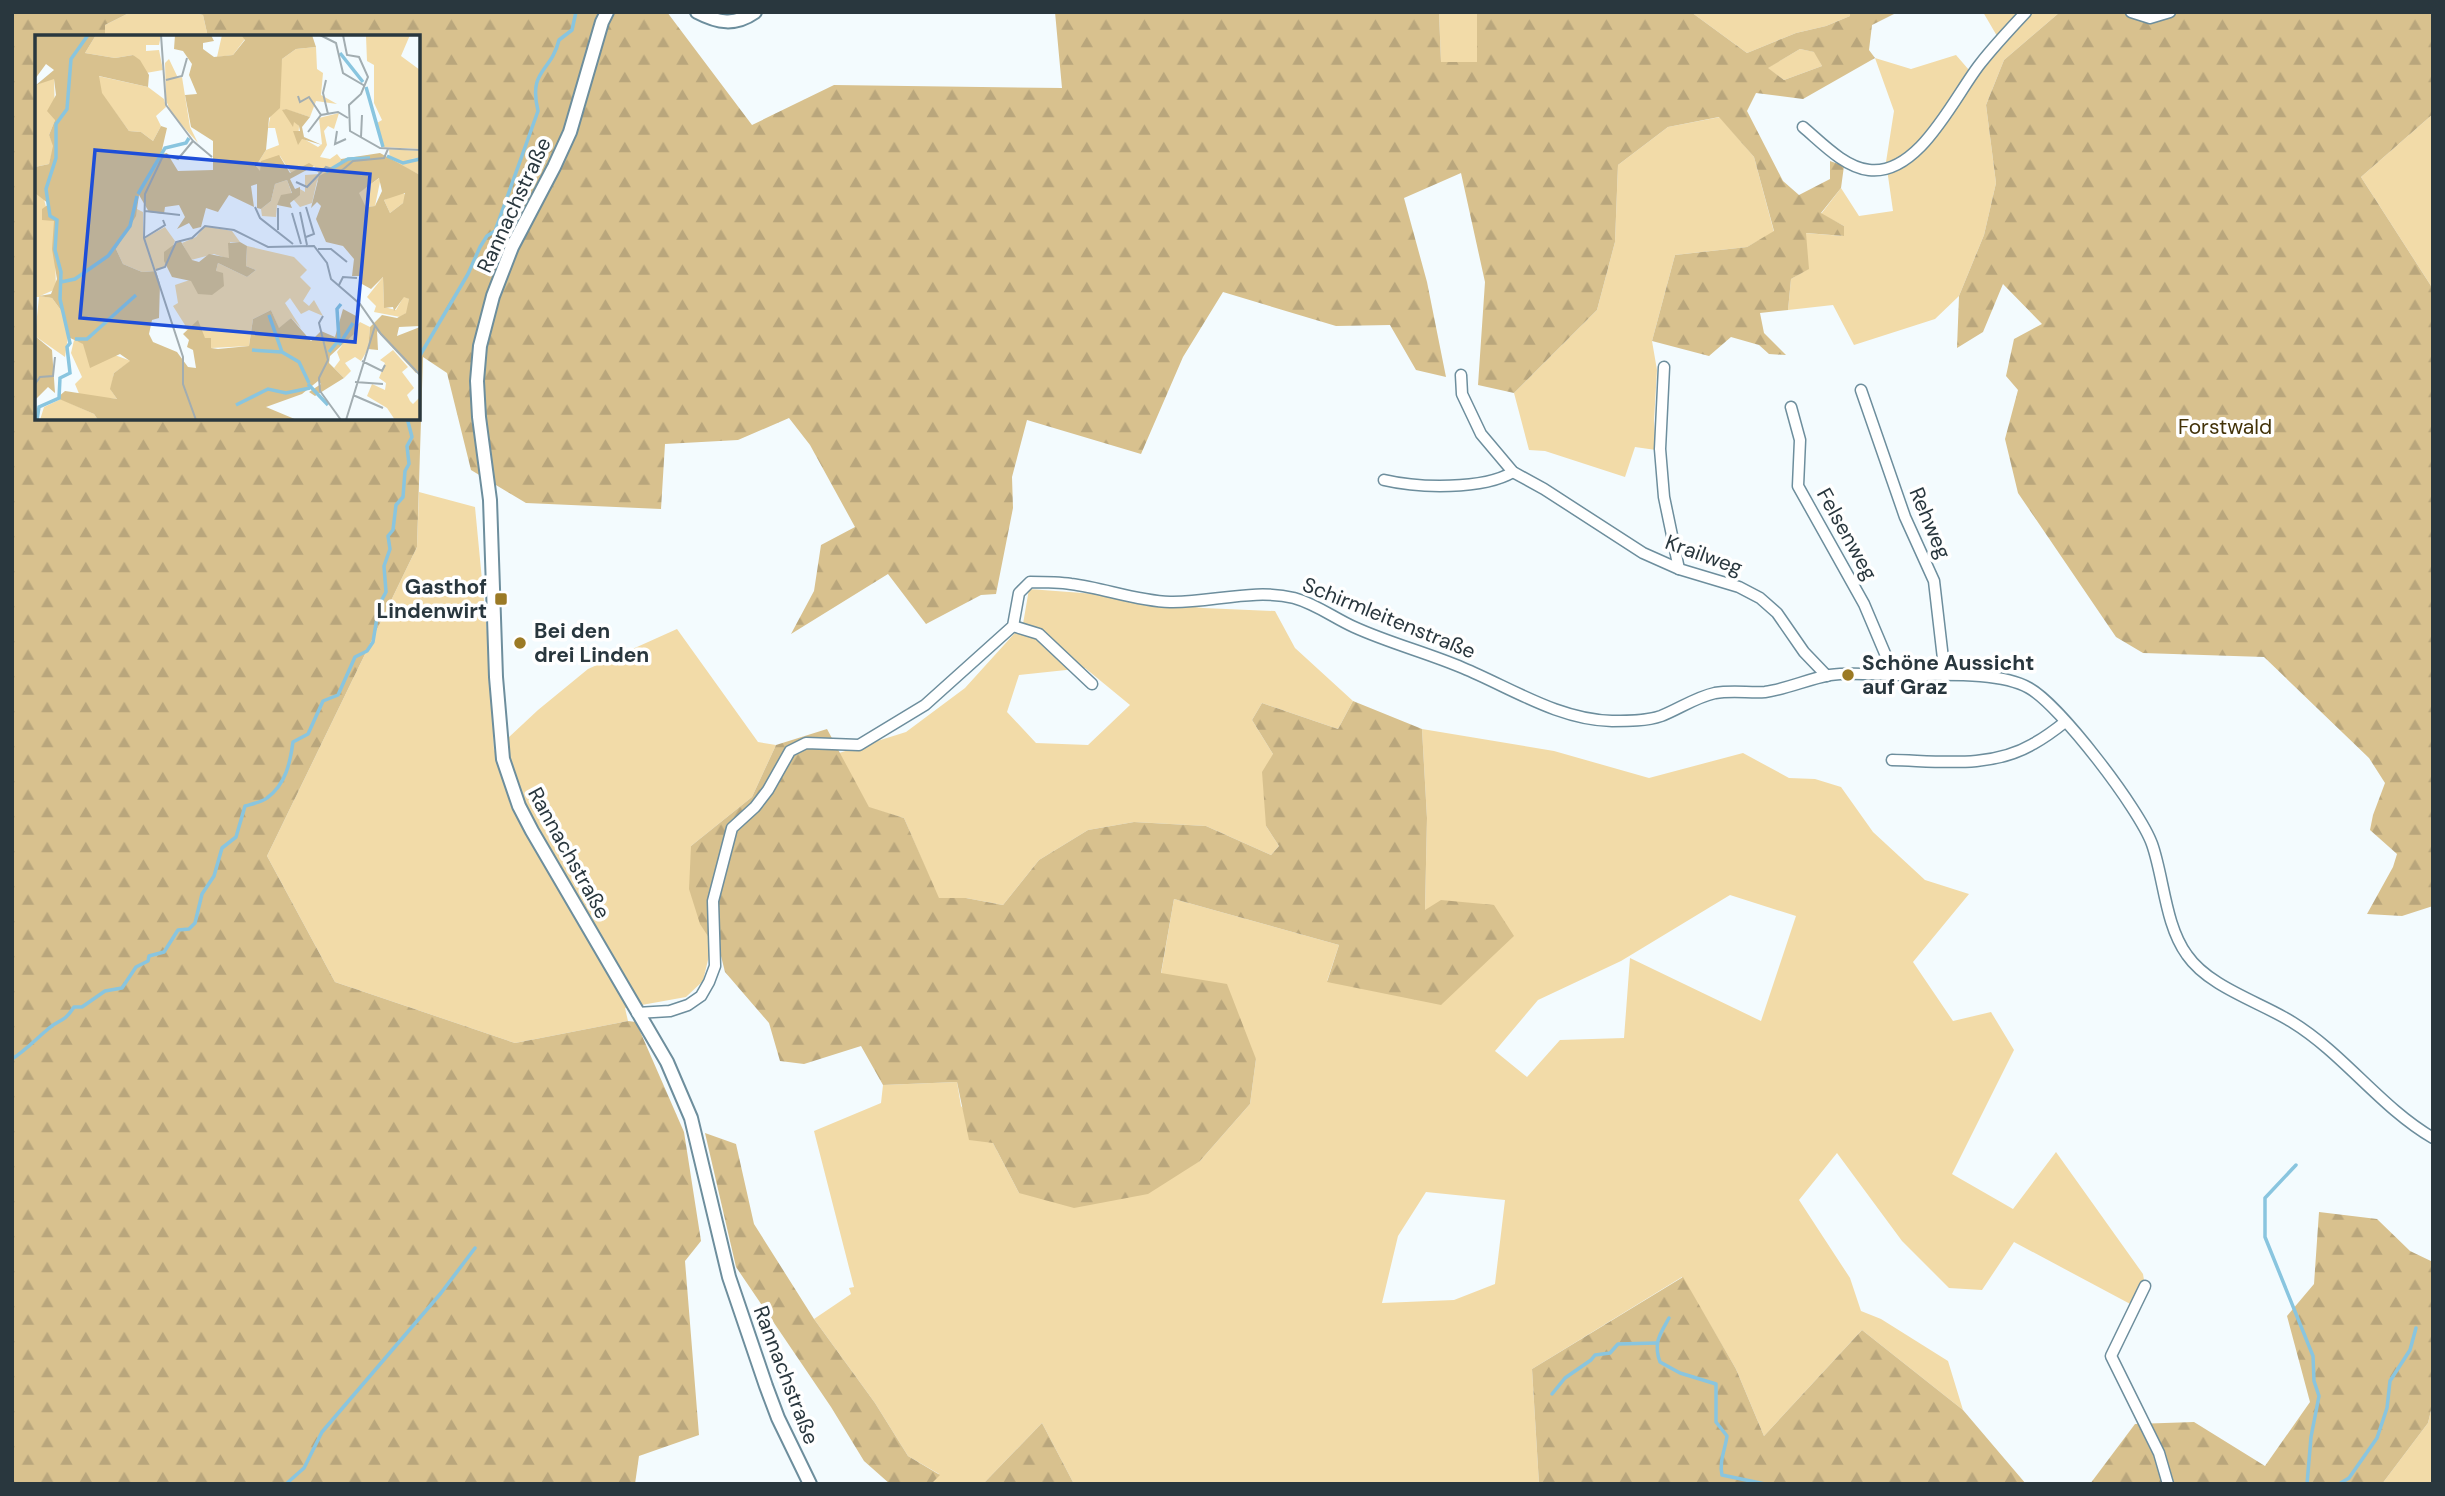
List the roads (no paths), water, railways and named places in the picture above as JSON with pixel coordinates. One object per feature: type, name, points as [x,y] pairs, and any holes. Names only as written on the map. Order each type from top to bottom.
[{"type":"street","name":"Rannachstraße","points":[[607,12],[570,132],[512,247],[493,296],[480,346],[477,382],[490,500],[496,677],[503,759],[519,806],[532,831],[667,1062],[691,1118],[729,1277],[778,1418],[810,1484]]},
{"type":"street","points":[[697,12],[710,20],[728,23],[746,19],[755,12]]},
{"type":"street","points":[[1803,127],[1850,165],[1868,170],[1885,170],[1900,163],[1933,133],[1979,65],[2026,12]]},
{"type":"street","points":[[2131,12],[2150,18],[2170,12]]},
{"type":"street","points":[[1664,367],[1660,449],[1664,497],[1679,569]]},
{"type":"street","name":"Krailweg","points":[[1461,376],[1462,394],[1481,434],[1513,472],[1643,553],[1679,569],[1740,587],[1759,598],[1777,613],[1804,652],[1827,676]]},
{"type":"street","name":"Rehweg","points":[[1861,390],[1900,505],[1934,581],[1945,676]]},
{"type":"street","name":"Felsenweg","points":[[1791,407],[1800,440],[1798,486],[1864,604],[1889,663],[1891,675]]},
{"type":"street","points":[[1384,480],[1426,485],[1462,484],[1502,478],[1513,472]]},
{"type":"street","name":"Schirmleitenstraße","points":[[1013,625],[1019,593],[1030,582],[1071,583],[1166,602],[1273,595],[1293,598],[1316,605],[1367,633],[1465,669],[1529,699],[1575,715],[1608,721],[1650,719],[1714,693],[1767,692],[1843,674],[1982,676],[2028,688],[2065,722],[2116,784],[2141,820],[2152,844],[2169,915],[2187,955],[2206,974],[2317,1039],[2384,1103],[2410,1125],[2433,1138]]},
{"type":"street","points":[[637,1013],[670,1011],[688,1005],[701,996],[715,966],[713,901],[732,828],[755,807],[768,790],[790,751],[806,743],[859,745],[869,741],[941,693],[1013,625],[1040,634],[1092,684]]},
{"type":"street","points":[[1892,760],[1976,762],[1993,759],[2032,745],[2065,722]]},
{"type":"street","points":[[2145,1286],[2111,1356],[2159,1453],[2168,1484]]},
{"type":"waterway","points":[[420,355],[468,274],[480,247],[487,236],[495,231],[538,111],[538,79],[559,40],[572,30],[576,12]]},
{"type":"waterway","points":[[12,1059],[64,1019],[74,1007],[82,1007],[105,991],[122,988],[136,967],[148,961],[149,956],[164,952],[178,930],[189,929],[195,923],[202,894],[214,876],[222,848],[236,837],[245,806],[265,799],[279,786],[288,765],[293,742],[308,734],[323,701],[338,695],[355,657],[367,651],[373,642],[379,605],[386,592],[384,566],[390,549],[388,536],[393,530],[396,505],[403,497],[405,471],[409,464],[407,446],[412,437],[408,420]]},
{"type":"waterway","points":[[2296,1165],[2265,1198],[2265,1237],[2313,1356],[2314,1381],[2319,1396],[2311,1437],[2307,1484]]},
{"type":"waterway","points":[[286,1484],[304,1468],[322,1432],[441,1293],[475,1248]]},
{"type":"waterway","points":[[1669,1318],[1657,1344],[1660,1362],[1680,1373],[1716,1384],[1716,1422],[1727,1436],[1722,1475],[1765,1484]]},
{"type":"waterway","points":[[2339,1484],[2349,1478],[2377,1438],[2387,1408],[2390,1381],[2410,1350],[2416,1328]]},
{"type":"waterway","points":[[1552,1394],[1565,1378],[1595,1355],[1610,1353],[1618,1344],[1656,1343]]},
{"type":"place","name":"Gasthof Lindenwirt","points":[[501,599]]},
{"type":"place","name":"Bei den drei Linden","points":[[520,643]]},
{"type":"place","name":"Schöne Aussicht auf Graz","points":[[1848,675]]},
{"type":"park label","name":"Forstwald","points":[[2225,427]]}]
